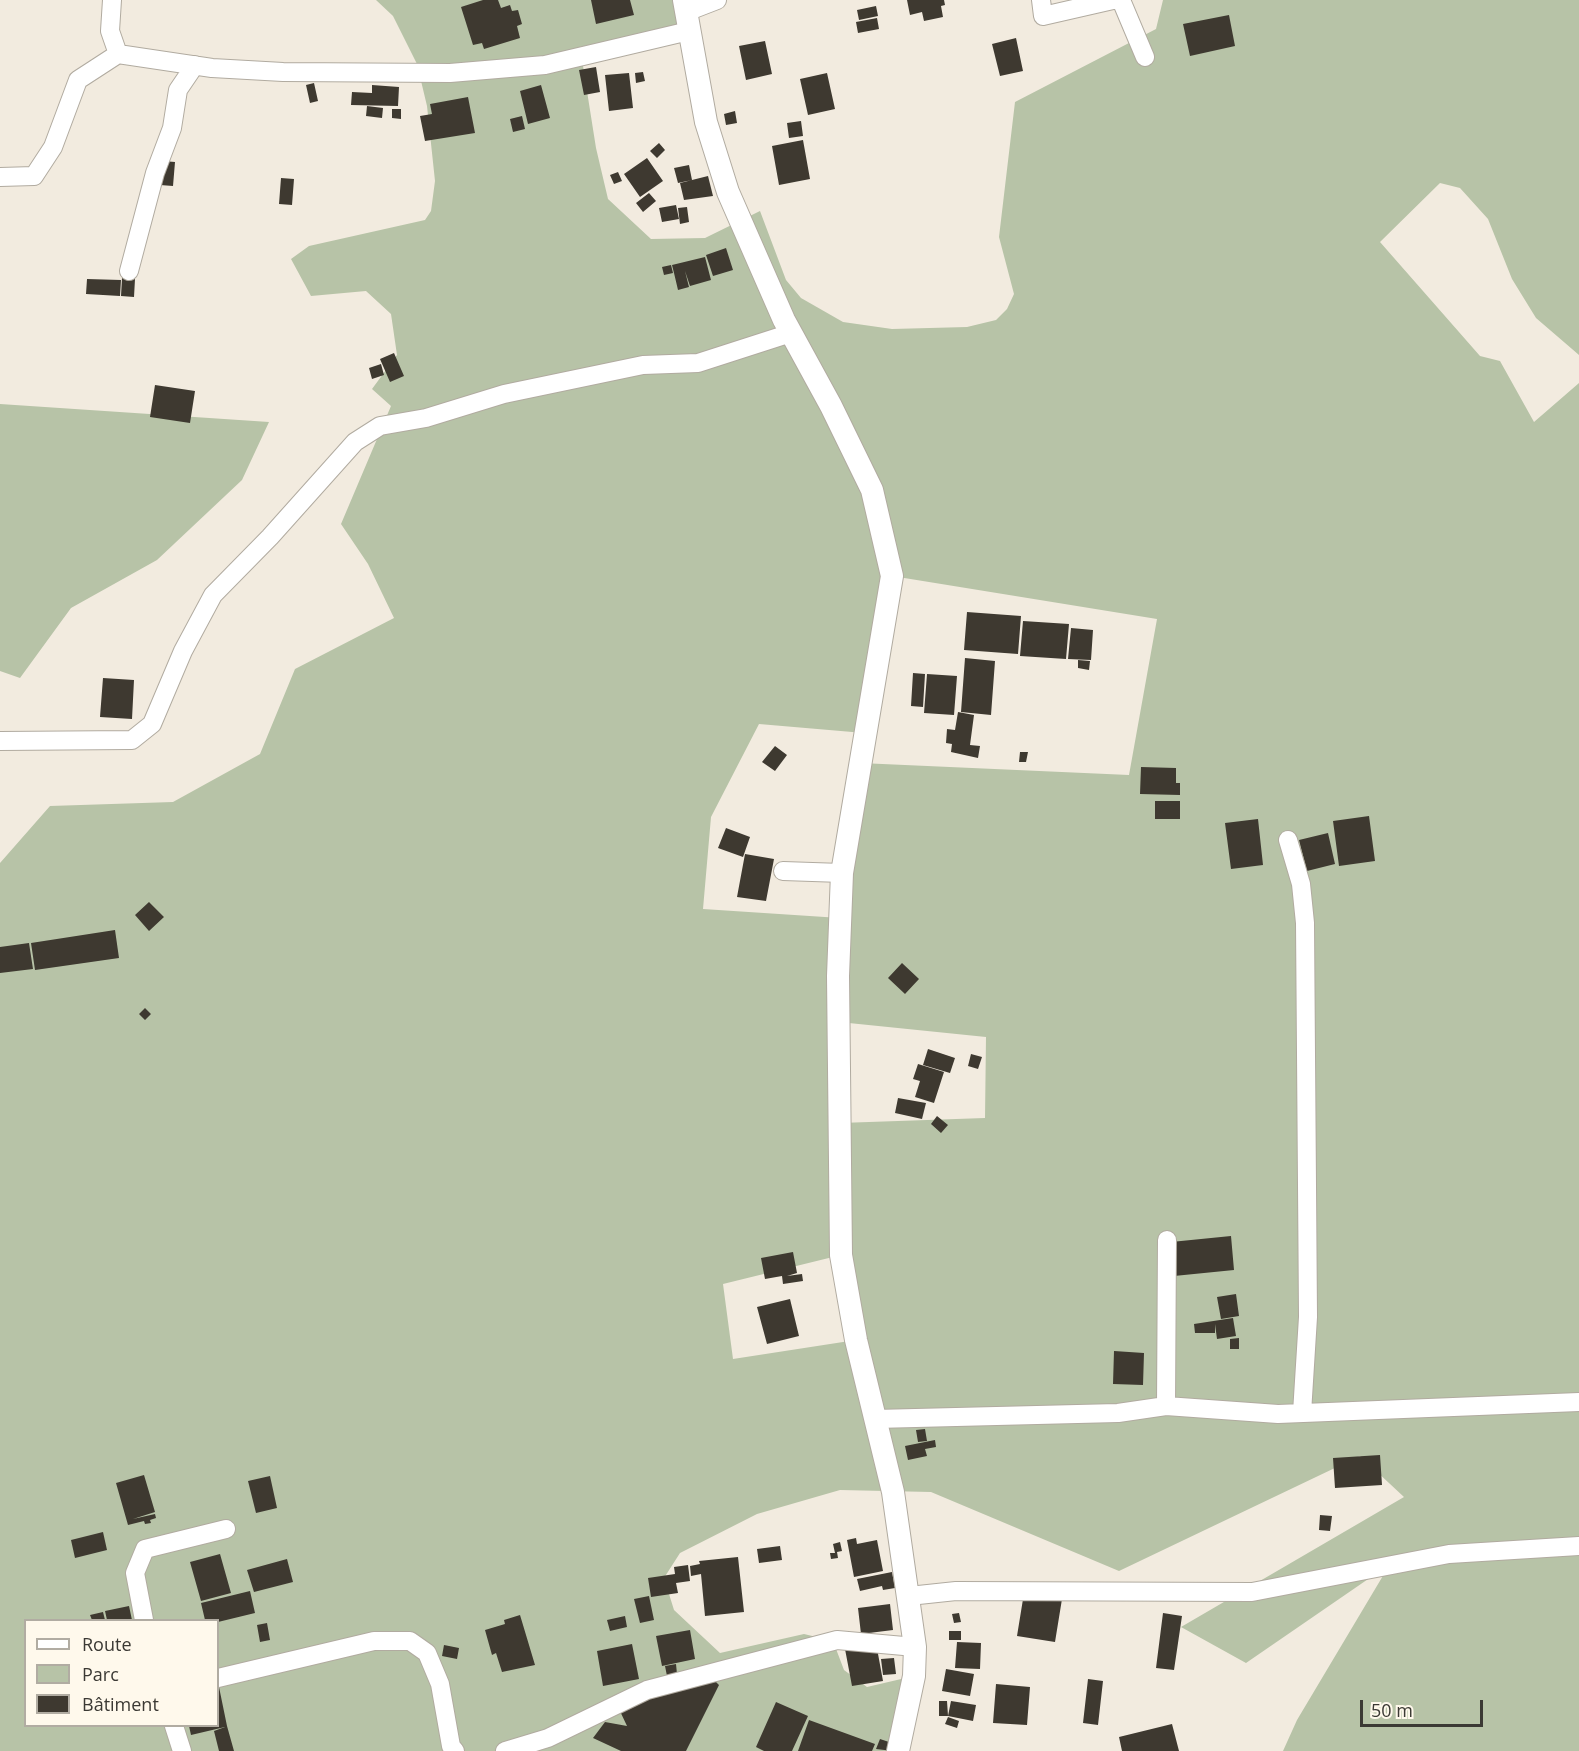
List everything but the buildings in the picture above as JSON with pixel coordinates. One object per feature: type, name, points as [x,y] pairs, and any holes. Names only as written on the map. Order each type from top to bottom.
[{"type":"street","points":[[112,0],[110,31],[118,54]]},
{"type":"street","points":[[0,177],[34,176],[49,157],[78,80],[118,54],[195,65],[283,72],[450,73],[546,65],[687,14],[717,0]]},
{"type":"street","points":[[1041,0],[1043,16],[1113,0]]},
{"type":"street","points":[[1121,0],[1145,57]]},
{"type":"street","points":[[687,14],[706,122],[728,192],[791,333],[872,490],[892,576],[842,873],[838,976],[841,1255],[856,1340],[892,1492],[915,1647],[914,1676],[898,1751]]},
{"type":"street","points":[[129,271],[155,173],[172,128],[178,90],[195,65]]},
{"type":"street","points":[[0,741],[132,740],[152,724],[183,651],[213,596],[270,537],[355,442],[380,426],[426,418],[504,394],[643,365],[698,363],[791,333]]},
{"type":"street","points":[[1288,840],[1301,884],[1305,923],[1308,1317],[1302,1413]]},
{"type":"street","points":[[783,871],[842,873]]},
{"type":"street","points":[[1166,1406],[1167,1240]]},
{"type":"street","points":[[875,1419],[1118,1413],[1166,1406],[1302,1413],[1579,1402]]},
{"type":"street","points":[[144,1619],[135,1573],[145,1550],[226,1529]]},
{"type":"street","points":[[909,1596],[956,1591],[1146,1590],[1252,1593],[1449,1554],[1579,1546]]},
{"type":"street","points":[[506,1751],[548,1738],[647,1690],[837,1640],[915,1647]]},
{"type":"street","points":[[219,1678],[374,1641],[410,1641],[427,1653],[440,1684],[451,1746],[455,1751]]},
{"type":"street","points":[[175,1727],[182,1751]]},
{"type":"green space","points":[[376,0],[679,0],[682,25],[580,47],[596,148],[608,199],[651,239],[705,238],[760,211],[786,280],[801,298],[843,322],[892,329],[967,327],[996,320],[1007,309],[1014,294],[999,237],[1015,102],[1156,29],[1163,0],[1579,0],[1579,355],[1536,318],[1512,279],[1488,219],[1460,188],[1440,183],[1380,242],[1480,356],[1500,361],[1534,422],[1579,383],[1579,1751],[1283,1751],[1297,1720],[1390,1564],[1246,1663],[1181,1627],[1404,1497],[1360,1456],[1119,1571],[931,1492],[840,1490],[757,1514],[680,1553],[664,1578],[674,1610],[720,1653],[804,1634],[833,1641],[844,1670],[867,1687],[914,1676],[898,1751],[0,1751],[0,863],[50,806],[173,802],[260,754],[295,669],[394,618],[368,564],[341,524],[391,406],[372,389],[397,355],[391,314],[366,291],[311,296],[291,259],[309,246],[425,220],[431,211],[435,181],[427,106],[417,64],[393,16]],"holes":[[[892,576],[1157,619],[1129,775],[860,763],[840,918],[703,909],[711,817],[759,724],[864,733]],[[839,1022],[986,1037],[985,1118],[840,1123]],[[841,1255],[856,1340],[733,1359],[723,1284]]]},
{"type":"green space","points":[[0,404],[269,422],[242,480],[157,560],[71,608],[20,678],[0,671]]}]
